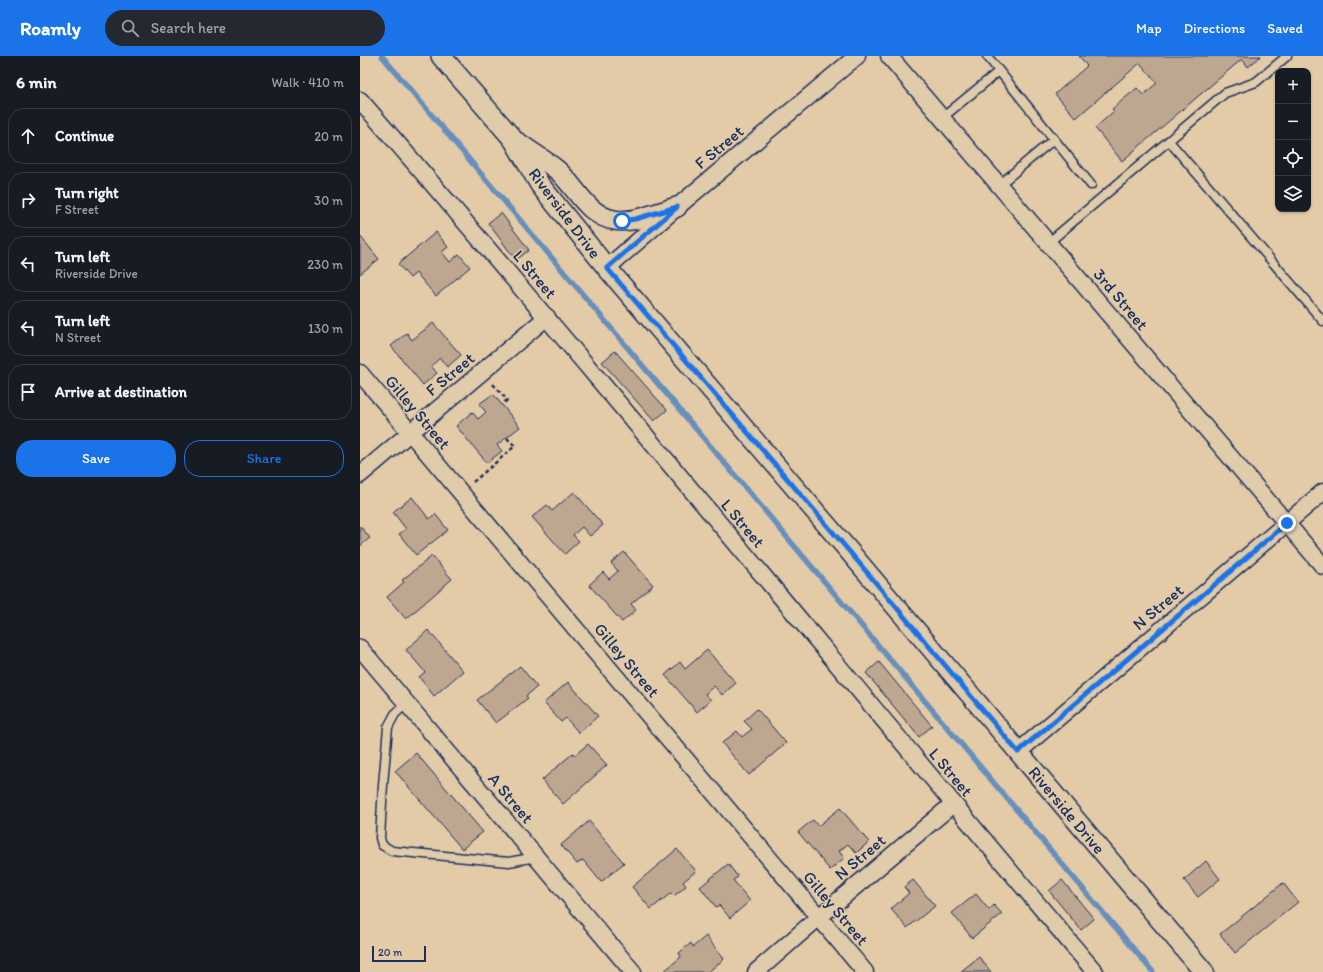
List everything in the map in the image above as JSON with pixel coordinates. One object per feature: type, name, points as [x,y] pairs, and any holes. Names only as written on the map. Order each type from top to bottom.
[{"type":"street","name":"Riverside Drive","points":[[441,56],[512,139],[540,185],[607,268],[844,545],[1204,972]]},
{"type":"street","name":"F Street","points":[[607,268],[677,207],[857,56]]},
{"type":"street","name":"3rd Street","points":[[889,56],[1323,566]]},
{"type":"street","name":"L Street","points":[[360,100],[547,317],[1095,972]]},
{"type":"street","points":[[512,139],[558,171],[590,208],[600,216],[622,221],[635,219],[677,207]]},
{"type":"street","name":"F Street","points":[[360,475],[547,317]]},
{"type":"street","name":"Gilley Street","points":[[360,373],[865,972]]},
{"type":"street","name":"N Street","points":[[1018,752],[1323,492]]},
{"type":"street","name":"A Street","points":[[360,648],[633,972]]},
{"type":"street","name":"N Street","points":[[756,972],[953,804]]},
{"type":"lane","points":[[987,56],[1092,185]]},
{"type":"lane","points":[[1048,243],[1225,93],[1256,82],[1287,56]]},
{"type":"lane","points":[[942,118],[999,71]]},
{"type":"lane","points":[[999,185],[1054,139]]},
{"type":"lane","points":[[1169,141],[1323,321]]},
{"type":"lane","points":[[406,703],[395,714],[388,727],[380,838],[382,845],[392,851],[509,862],[536,857]]},
{"type":"path","points":[[483,372],[507,400],[504,403]]},
{"type":"path","points":[[472,482],[515,446],[507,438]]},
{"type":"building","points":[[1079,56],[1261,56],[1248,67],[1242,59],[1122,161],[1095,128],[1114,111],[1112,109],[1137,88],[1143,95],[1157,83],[1140,63],[1076,118],[1055,94],[1087,66]]},
{"type":"building","points":[[501,213],[529,250],[516,260],[488,223]]},
{"type":"building","points":[[436,232],[448,247],[442,252],[450,262],[459,254],[470,267],[436,296],[416,273],[410,278],[398,264]]},
{"type":"building","points":[[360,236],[379,259],[360,274]]},
{"type":"building","points":[[433,323],[461,355],[447,367],[440,358],[431,366],[437,373],[423,385],[391,346],[407,333],[412,340]]},
{"type":"building","points":[[615,351],[667,410],[654,421],[602,362]]},
{"type":"building","points":[[493,394],[520,427],[497,445],[502,451],[487,463],[456,426],[472,412],[478,419],[486,412],[479,404]]},
{"type":"building","points":[[574,492],[603,525],[590,536],[582,527],[573,535],[579,541],[565,554],[532,517],[547,505],[552,511]]},
{"type":"building","points":[[412,497],[429,519],[435,514],[448,530],[416,555],[399,534],[406,529],[393,512]]},
{"type":"building","points":[[360,526],[370,538],[360,546]]},
{"type":"building","points":[[624,552],[653,585],[631,604],[636,610],[622,622],[589,585],[603,572],[609,579],[618,571],[611,563]]},
{"type":"building","points":[[432,556],[452,579],[406,619],[387,597],[404,582],[402,580]]},
{"type":"building","points":[[428,630],[463,671],[434,696],[419,677],[425,672],[406,650]]},
{"type":"building","points":[[707,650],[736,683],[722,695],[714,686],[705,694],[711,700],[697,712],[665,675],[680,662],[685,669]]},
{"type":"building","points":[[879,662],[932,726],[919,737],[866,673]]},
{"type":"building","points":[[520,666],[537,687],[526,696],[528,698],[496,723],[477,700]]},
{"type":"building","points":[[568,682],[598,716],[579,733],[566,718],[561,722],[544,703]]},
{"type":"building","points":[[757,709],[786,743],[749,775],[722,743],[737,731],[742,737],[752,729],[744,721]]},
{"type":"building","points":[[588,744],[607,765],[563,804],[542,780],[573,753],[575,755]]},
{"type":"building","points":[[416,753],[483,832],[462,849],[395,771]]},
{"type":"building","points":[[840,808],[869,842],[856,853],[848,844],[839,851],[844,858],[830,870],[798,832],[813,820],[818,826]]},
{"type":"building","points":[[589,821],[624,863],[601,882],[583,860],[577,864],[561,845]]},
{"type":"building","points":[[677,849],[696,871],[683,882],[686,886],[674,896],[671,893],[651,909],[632,887]]},
{"type":"building","points":[[1206,861],[1220,879],[1198,897],[1184,880]]},
{"type":"building","points":[[728,864],[738,877],[733,880],[750,901],[730,918],[719,905],[716,907],[700,887]]},
{"type":"building","points":[[913,880],[935,906],[907,928],[891,909],[909,893],[904,887]]},
{"type":"building","points":[[1062,880],[1094,919],[1081,930],[1049,891]]},
{"type":"building","points":[[1283,883],[1298,902],[1235,953],[1220,934]]},
{"type":"building","points":[[976,894],[989,910],[994,905],[1002,914],[972,938],[952,913]]},
{"type":"building","points":[[706,936],[724,959],[708,972],[663,972],[681,957],[679,953],[691,943],[693,947]]},
{"type":"building","points":[[979,957],[991,972],[960,972]]},
{"type":"waterway","points":[[382,56],[1153,972]]},
{"type":"route","points":[[622,221],[635,219],[677,207],[607,268],[849,551],[1018,752],[1287,523]]}]
